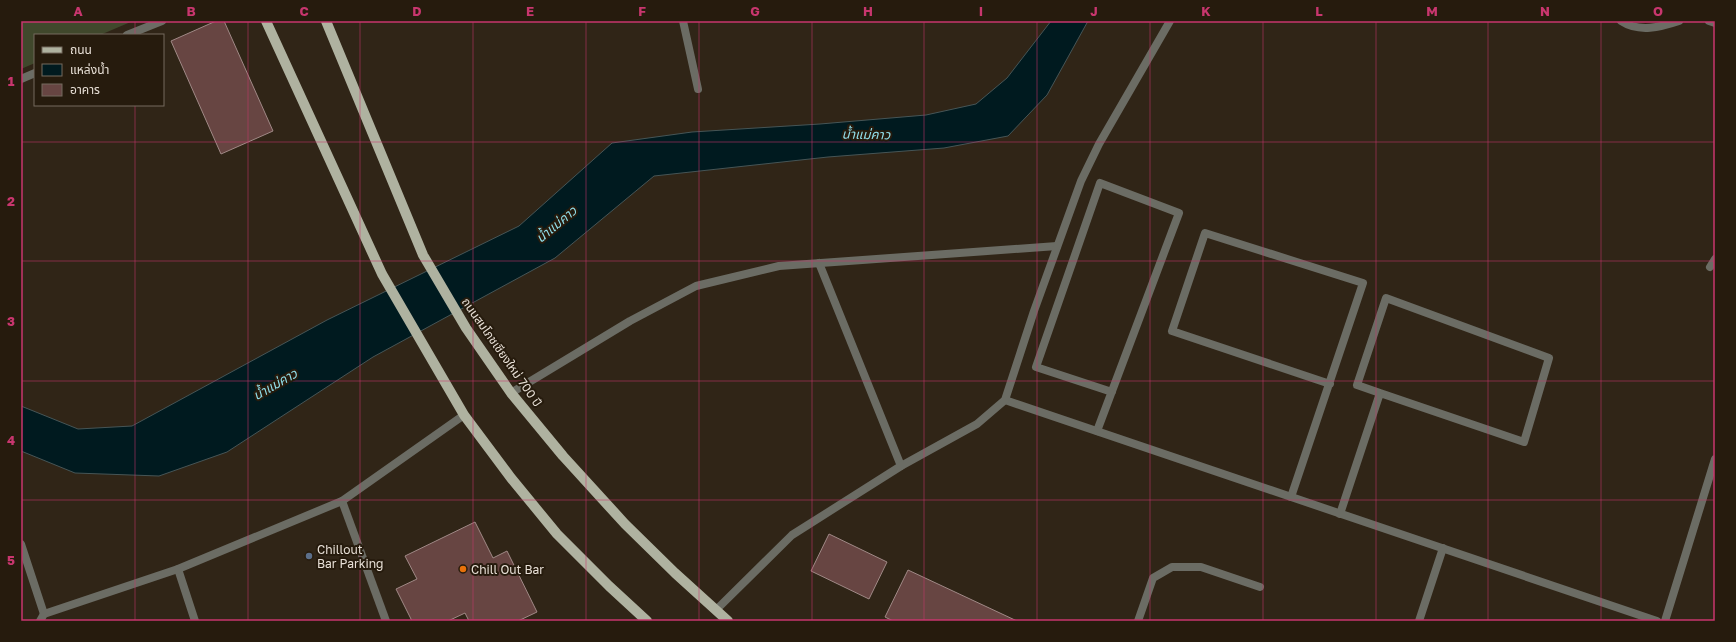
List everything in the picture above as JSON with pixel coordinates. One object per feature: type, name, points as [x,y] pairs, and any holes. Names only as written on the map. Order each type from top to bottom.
[{"type":"main road","points":[[266,21],[382,274],[464,415],[511,478],[557,534],[609,586],[647,621]]},
{"type":"main road","name":"ถนนสมโภชเชียงใหม่ 700 ปี","points":[[326,21],[423,255],[466,328],[511,393],[563,456],[625,524],[675,573],[728,621]]},
{"type":"street","points":[[130,34],[162,21]]},
{"type":"street","points":[[683,21],[698,89]]},
{"type":"street","points":[[716,610],[792,535],[902,466],[977,424],[1005,400],[1057,246],[1081,181],[1099,144],[1170,21]]},
{"type":"street","points":[[1621,21],[1627,25],[1650,29],[1679,21]]},
{"type":"street","points":[[1709,21],[1715,23]]},
{"type":"street","points":[[21,79],[34,73]]},
{"type":"street","points":[[1097,431],[1112,392],[1179,213],[1100,183],[1036,367],[1112,392]]},
{"type":"street","points":[[1291,497],[1330,384],[1363,283],[1205,232],[1172,331],[1330,384]]},
{"type":"street","points":[[511,393],[630,321],[696,286],[779,266],[1057,246]]},
{"type":"street","points":[[1710,267],[1715,259]]},
{"type":"street","points":[[819,263],[902,466]]},
{"type":"street","points":[[1386,298],[1550,358],[1524,442],[1380,393],[1357,385],[1386,298]]},
{"type":"street","points":[[1340,514],[1380,393]]},
{"type":"street","points":[[1005,400],[1657,621]]},
{"type":"street","points":[[21,544],[42,618],[178,569],[342,501],[464,415]]},
{"type":"street","points":[[1665,621],[1715,459]]},
{"type":"street","points":[[342,501],[386,621]]},
{"type":"street","points":[[1419,621],[1442,548]]},
{"type":"street","points":[[1138,621],[1153,578],[1172,567],[1201,567],[1260,588]]},
{"type":"street","points":[[178,569],[195,621]]},
{"type":"green space","points":[[21,21],[133,21],[102,34],[34,34],[34,63],[21,69]]},
{"type":"water","name":"น้ำแม่คาว","points":[[1051,21],[1088,21],[1047,95],[1008,136],[944,148],[828,157],[654,176],[555,258],[373,357],[227,452],[159,476],[75,473],[21,451],[21,406],[78,429],[132,426],[327,320],[519,226],[612,143],[692,132],[820,124],[926,115],[976,104],[1007,78]]},
{"type":"building","points":[[216,21],[224,21],[273,131],[221,154],[171,41]]},
{"type":"building","name":"Chill Out Bar","points":[[475,522],[493,558],[507,551],[537,612],[518,621],[469,621],[465,613],[448,621],[412,621],[396,589],[417,579],[405,556]]},
{"type":"building","points":[[829,534],[887,562],[869,599],[811,571]]},
{"type":"building","points":[[908,570],[1017,621],[893,621],[885,617]]},
{"type":"place","name":"Chillout Bar Parking","points":[[309,556]]},
{"type":"place","name":"Chill Out Bar","points":[[463,569]]}]
